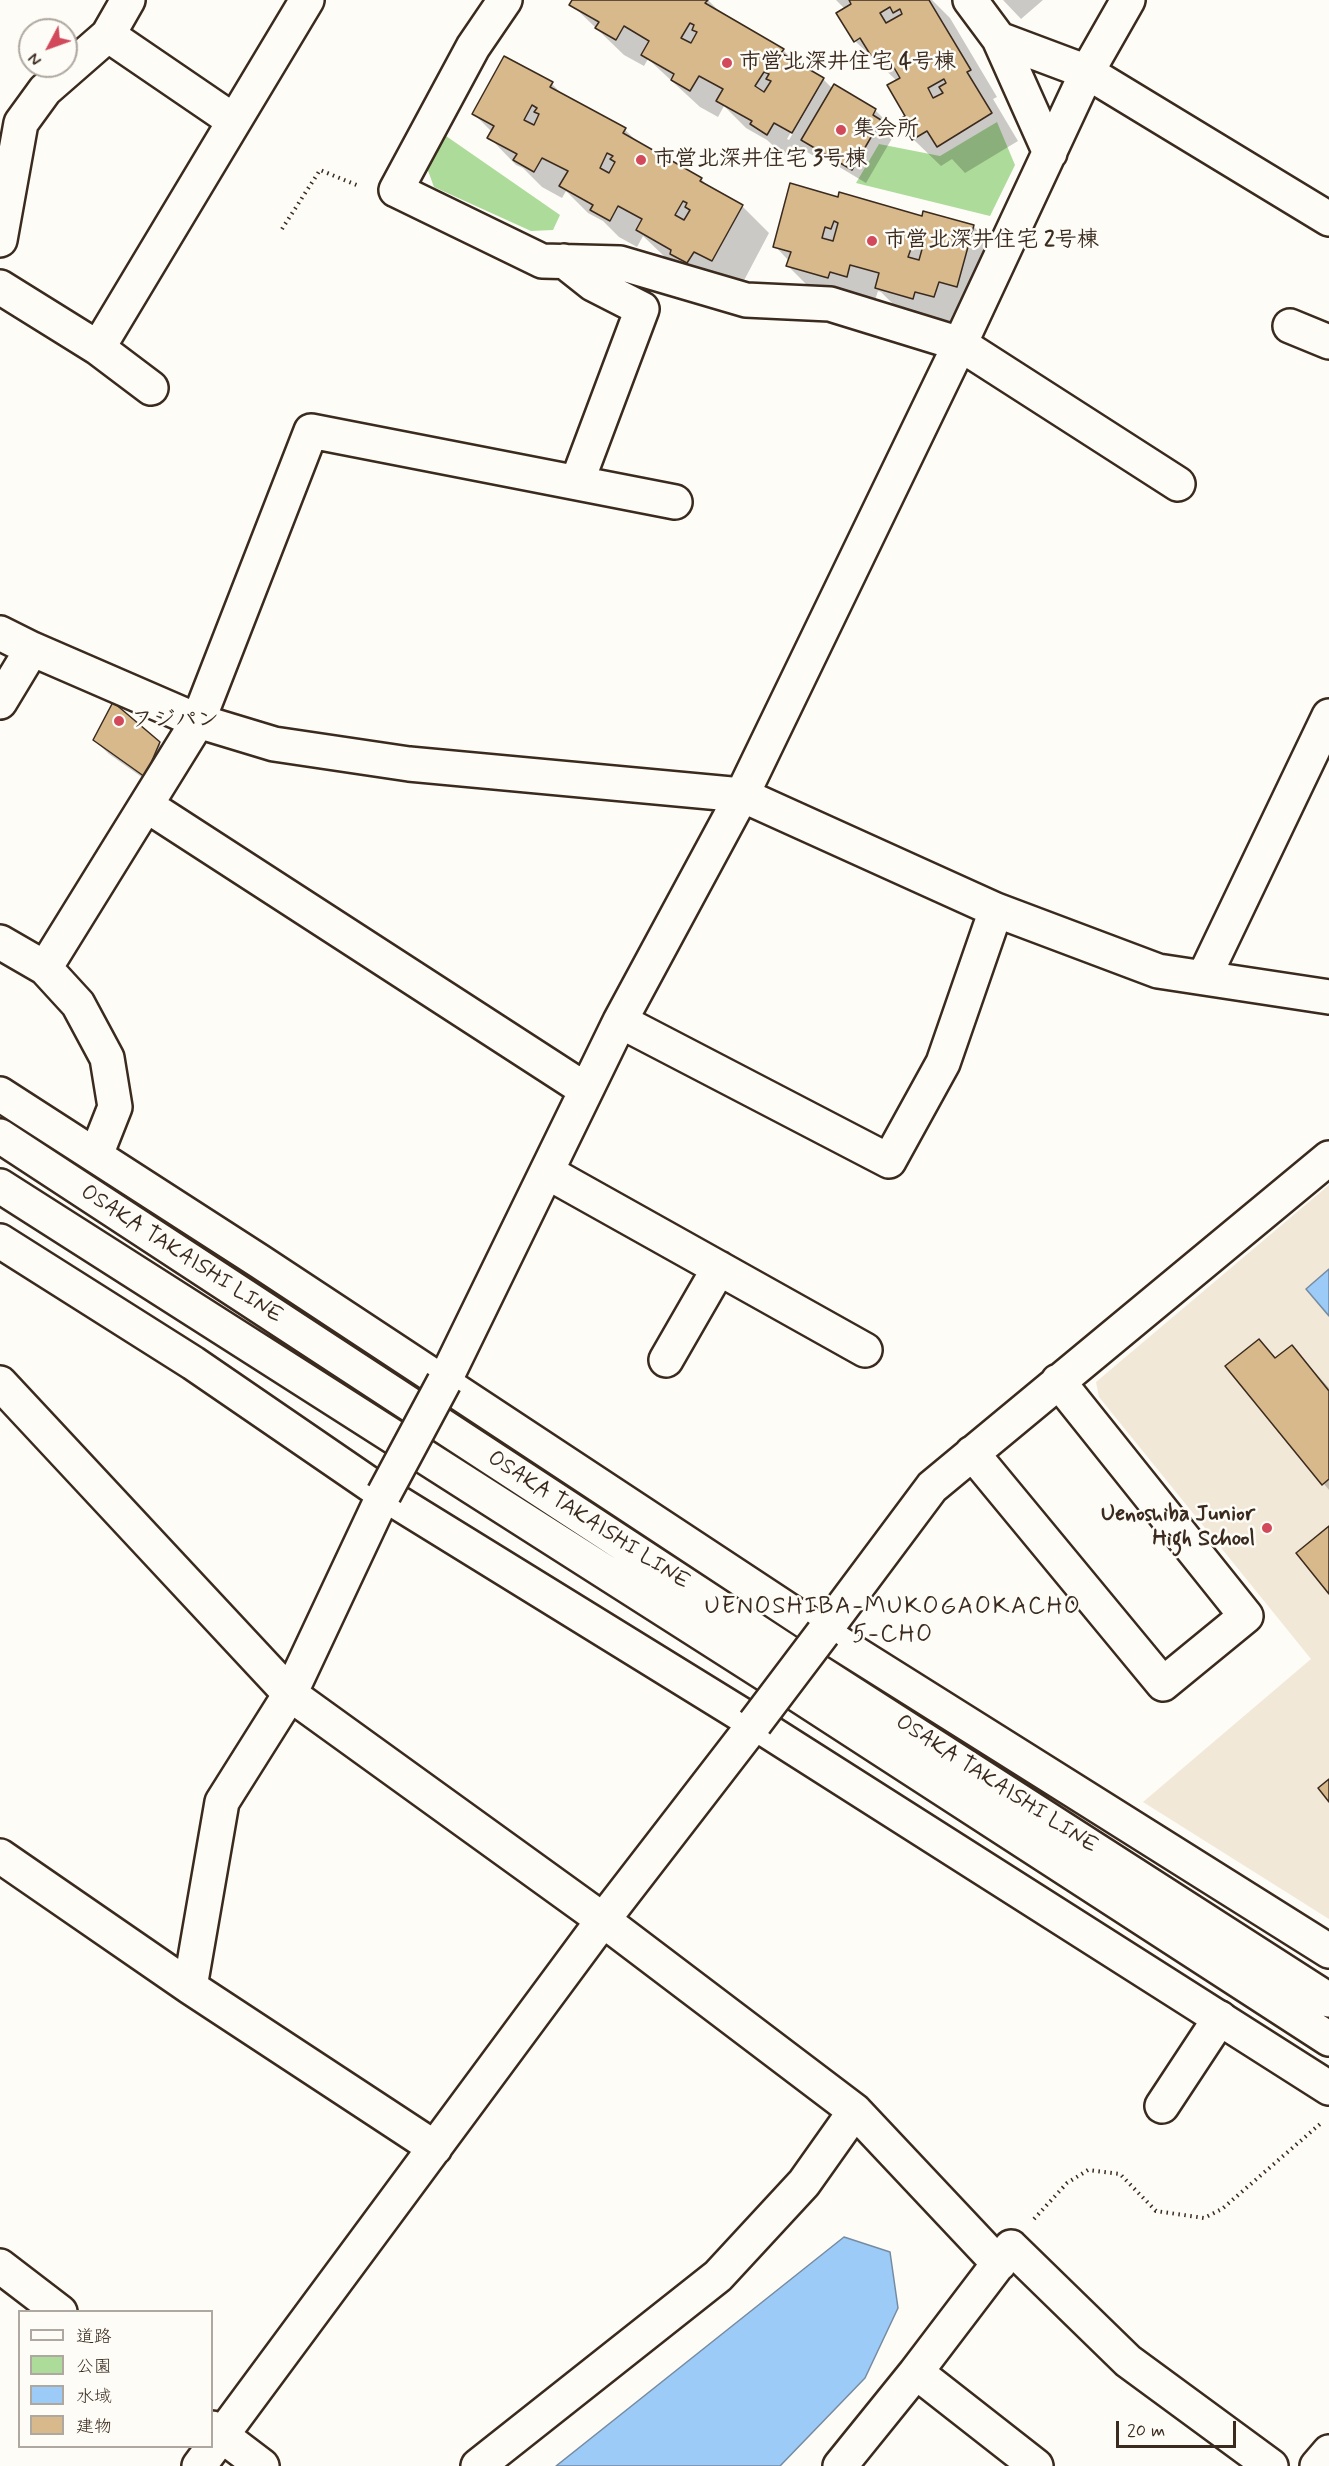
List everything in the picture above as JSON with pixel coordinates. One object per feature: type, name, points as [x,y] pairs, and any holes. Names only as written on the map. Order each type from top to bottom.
[{"type":"street","points":[[0,240],[21,123],[45,90],[108,35],[128,0]]},
{"type":"street","points":[[98,348],[308,0]]},
{"type":"street","points":[[505,0],[473,47],[396,190],[542,261],[620,263],[746,300],[830,304],[960,344],[1179,484]]},
{"type":"street","points":[[970,0],[999,39],[1050,153]]},
{"type":"street","points":[[190,1987],[222,1802],[290,1694],[384,1494],[444,1382],[620,1021],[742,795],[960,344],[1087,72],[1128,0]]},
{"type":"street","points":[[108,35],[234,121]]},
{"type":"street","points":[[999,39],[1087,72],[1328,217]]},
{"type":"street","points":[[564,261],[592,284],[642,309],[577,482]]},
{"type":"street","points":[[0,287],[98,348],[151,388]]},
{"type":"street","points":[[1290,326],[1329,342]]},
{"type":"street","points":[[45,968],[198,721],[312,431],[675,502]]},
{"type":"street","points":[[0,633],[198,721],[274,744],[409,764],[742,795],[996,910],[1158,971],[1329,997]]},
{"type":"street","points":[[0,702],[32,649]]},
{"type":"street","points":[[1204,977],[1329,716]]},
{"type":"street","points":[[146,805],[586,1090]]},
{"type":"street","points":[[620,1021],[889,1161],[943,1063],[996,910]]},
{"type":"street","points":[[0,942],[45,968],[78,1004],[107,1058],[115,1107],[96,1155]]},
{"type":"street","points":[[0,1094],[444,1382],[823,1633],[1329,1951]]},
{"type":"street","name":"OSAKA TAKAISHI LINE","points":[[0,1136],[804,1663],[1329,2000]]},
{"type":"street","points":[[262,2466],[216,2432],[435,2148],[603,1920],[932,1487],[1329,1158]]},
{"type":"street","points":[[547,1172],[865,1350]]},
{"type":"street","name":"OSAKA TAKAISHI LINE","points":[[0,1186],[808,1702],[1329,2039]]},
{"type":"street","points":[[0,1241],[193,1363],[384,1494],[754,1723],[1220,2019],[1327,2104]]},
{"type":"street","points":[[666,1360],[719,1268]]},
{"type":"street","points":[[972,1453],[1164,1684],[1246,1616],[1058,1382]]},
{"type":"street","points":[[0,1383],[290,1694],[603,1920],[855,2111],[1005,2255],[1128,2361],[1271,2466]]},
{"type":"street","points":[[0,1856],[190,1987],[435,2148]]},
{"type":"street","points":[[1162,2106],[1220,2019]]},
{"type":"street","points":[[477,2466],[718,2276],[804,2183],[855,2111]]},
{"type":"street","points":[[840,2466],[916,2372],[1005,2255]]},
{"type":"street","points":[[0,2266],[57,2310]]},
{"type":"street","points":[[916,2372],[1017,2460]]},
{"type":"street","points":[[199,2466],[208,2448]]},
{"type":"street","points":[[1317,2466],[1329,2452]]},
{"type":"path","points":[[282,229],[320,170],[360,186],[396,190]]},
{"type":"path","points":[[1005,2255],[1067,2183],[1088,2170],[1120,2174],[1156,2211],[1204,2218],[1222,2209],[1327,2104]]},
{"type":"shaded area","name":"Uenoshiba Junior High School","points":[[1329,1185],[1329,1919],[1143,1802],[1311,1659],[1099,1397],[1096,1382]]},
{"type":"green space","points":[[997,122],[1015,165],[990,216],[856,183],[879,144],[940,156]]},
{"type":"green space","points":[[446,136],[560,215],[553,230],[531,231],[434,187],[427,168]]},
{"type":"water","points":[[1329,1269],[1329,1316],[1306,1289]]},
{"type":"water","points":[[844,2237],[890,2252],[898,2308],[865,2378],[780,2466],[556,2466]]},
{"type":"building","name":"市営北深井住宅 4号棟","points":[[572,0],[708,0],[705,3],[784,49],[781,53],[824,78],[792,133],[774,123],[767,135],[750,124],[752,121],[716,101],[723,89],[699,76],[690,91],[671,80],[674,74],[641,55],[649,41],[624,26],[616,40],[595,28],[599,22],[569,5]],"holes":[[[690,23],[694,25],[692,30],[697,32],[691,43],[681,38]],[[764,72],[769,74],[766,79],[771,81],[764,92],[755,86]]]},
{"type":"building","points":[[849,0],[929,0],[971,70],[967,72],[992,113],[937,147],[927,131],[912,140],[900,119],[905,116],[887,85],[900,78],[885,52],[873,59],[860,38],[854,42],[836,13],[851,4]],"holes":[[[890,7],[893,13],[900,9],[902,14],[886,23],[880,13]],[[944,79],[946,83],[939,87],[943,93],[933,98],[928,88]]]},
{"type":"building","name":"市営北深井住宅 3号棟","points":[[504,56],[553,82],[550,87],[626,128],[623,133],[702,178],[700,181],[743,205],[712,261],[694,252],[687,263],[670,254],[671,250],[636,230],[642,219],[618,206],[610,221],[590,210],[593,205],[559,186],[568,171],[542,158],[534,172],[513,160],[517,154],[487,138],[494,126],[472,114]],"holes":[[[532,105],[537,108],[534,112],[539,114],[534,125],[524,120]],[[607,153],[613,156],[610,159],[615,162],[609,173],[600,168]],[[683,201],[687,203],[685,207],[690,210],[684,220],[675,215]]]},
{"type":"building","name":"集会所","points":[[834,84],[876,109],[873,115],[881,120],[852,170],[801,140]]},
{"type":"building","name":"市営北深井住宅 2号棟","points":[[790,183],[838,197],[839,192],[922,216],[923,211],[974,225],[957,287],[939,282],[934,297],[915,292],[913,299],[875,288],[879,273],[850,265],[847,277],[830,272],[828,278],[786,266],[791,252],[773,247]],"holes":[[[834,221],[838,223],[833,241],[822,238],[825,227],[831,229]],[[920,241],[924,242],[919,260],[908,257],[912,246],[918,248]]]},
{"type":"building","name":"フジパン","points":[[113,702],[160,742],[145,777],[93,740]]},
{"type":"building","points":[[1259,1339],[1275,1358],[1292,1345],[1329,1391],[1329,1479],[1322,1485],[1225,1366]]},
{"type":"building","points":[[1329,1526],[1329,1594],[1296,1553]]},
{"type":"building","points":[[1329,1779],[1329,1802],[1318,1788]]},
{"type":"place","name":"市営北深井住宅 4号棟","points":[[727,63]]},
{"type":"place","name":"集会所","points":[[841,130]]},
{"type":"place","name":"市営北深井住宅 3号棟","points":[[641,160]]},
{"type":"place","name":"市営北深井住宅 2号棟","points":[[872,241]]},
{"type":"place","name":"フジパン","points":[[119,721]]},
{"type":"place","name":"Uenoshiba Junior High School","points":[[1267,1528]]},
{"type":"district","name":"UENOSHIBA-MUKOGAOKACHO 5-CHO","points":[[893,1622]]}]
